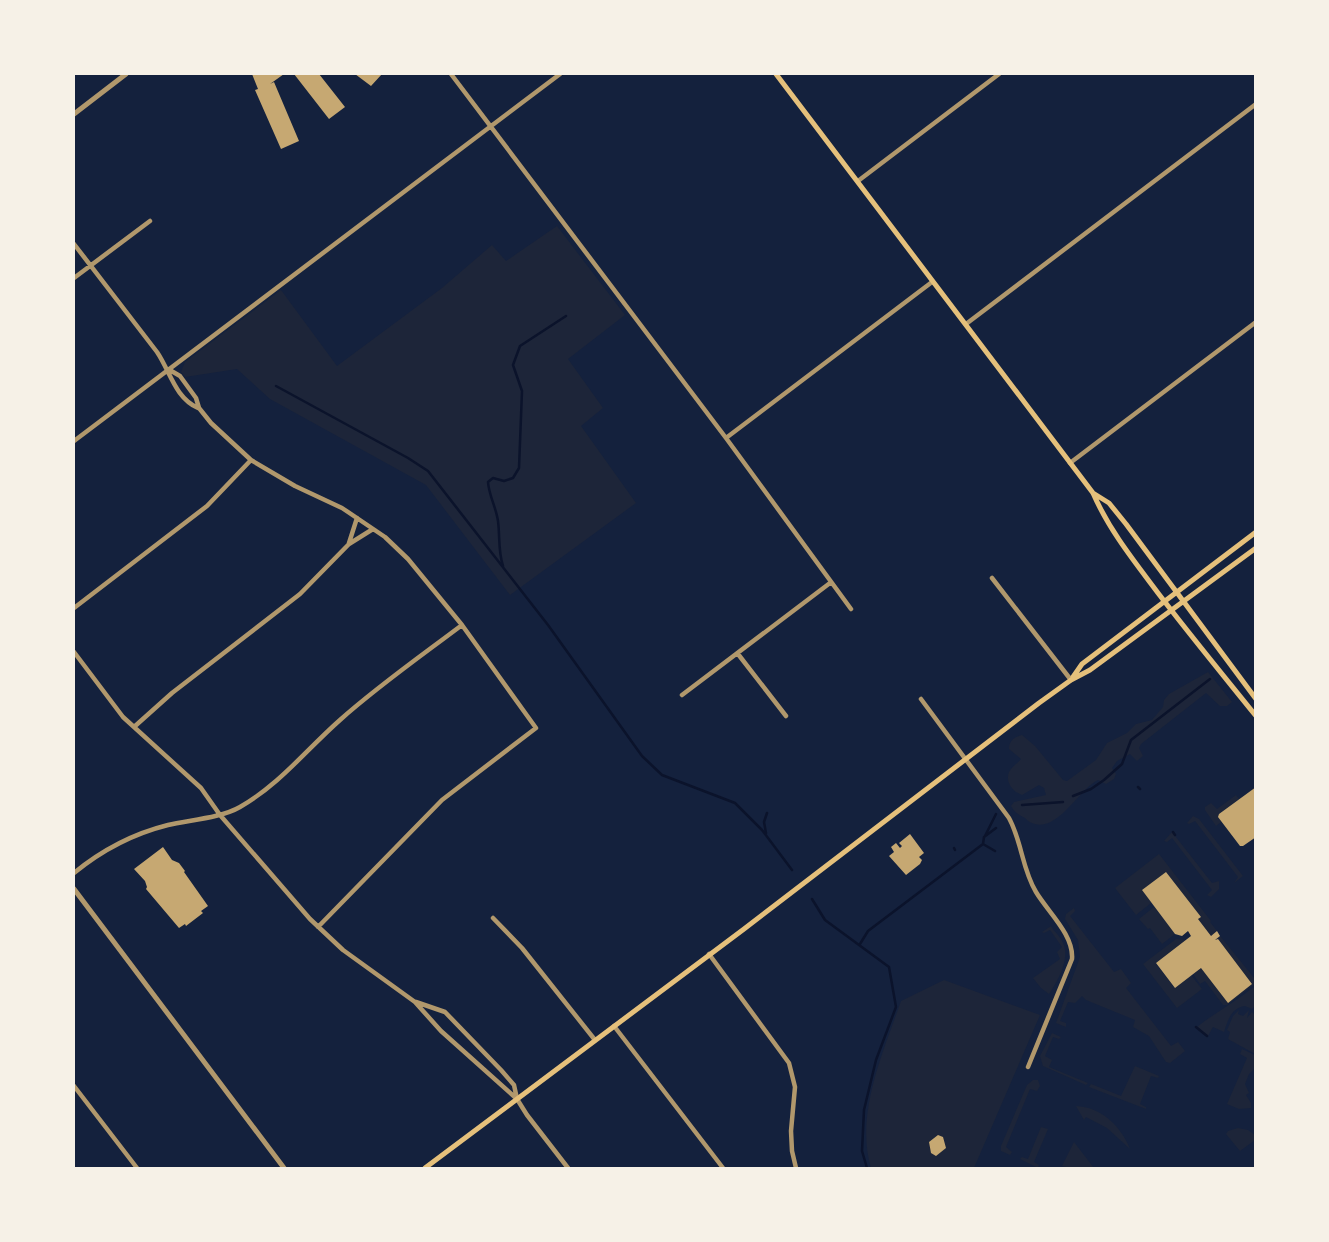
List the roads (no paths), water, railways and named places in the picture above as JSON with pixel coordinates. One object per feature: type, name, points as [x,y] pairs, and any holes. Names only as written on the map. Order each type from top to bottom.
[{"type":"main road","points":[[776,74],[1093,493],[1104,517],[1164,600],[1255,716]]},
{"type":"main road","points":[[1093,493],[1109,503],[1185,601],[1255,699]]},
{"type":"main road","points":[[1071,680],[1082,664],[1255,532]]},
{"type":"main road","points":[[425,1168],[964,759],[1255,548]]},
{"type":"street","points":[[74,114],[126,74]]},
{"type":"street","points":[[451,74],[726,438],[851,609]]},
{"type":"street","points":[[74,441],[560,74]]},
{"type":"street","points":[[858,181],[999,74]]},
{"type":"street","points":[[966,324],[1255,104]]},
{"type":"street","points":[[74,278],[150,221]]},
{"type":"street","points":[[74,244],[168,369],[172,382],[189,404],[199,408],[251,460],[295,486],[342,508],[373,528],[408,559],[462,625],[536,728],[434,808],[318,927]]},
{"type":"street","points":[[726,438],[932,282]]},
{"type":"street","points":[[1070,463],[1255,322]]},
{"type":"street","points":[[168,369],[180,376],[196,398],[199,408]]},
{"type":"street","points":[[74,608],[207,506],[251,460]]},
{"type":"street","points":[[349,544],[357,518]]},
{"type":"street","points":[[134,727],[172,693],[300,594],[349,544],[373,528]]},
{"type":"street","points":[[992,578],[1071,680]]},
{"type":"street","points":[[682,695],[830,583]]},
{"type":"street","points":[[74,873],[99,854],[136,834],[220,815],[236,809],[277,783],[323,734],[352,709],[462,625]]},
{"type":"street","points":[[74,652],[123,717],[201,788],[275,881],[318,927],[343,950],[415,1002],[441,1031],[517,1098]]},
{"type":"street","points":[[738,654],[786,716]]},
{"type":"street","points":[[921,699],[1009,818],[1017,835],[1030,882],[1071,945],[1072,959],[1028,1067]]},
{"type":"street","points":[[74,889],[284,1168]]},
{"type":"street","points":[[493,918],[522,948],[595,1040]]},
{"type":"street","points":[[709,954],[789,1063],[796,1097],[791,1131],[796,1168]]},
{"type":"street","points":[[415,1002],[444,1012],[514,1085],[517,1098],[527,1115],[568,1168]]},
{"type":"street","points":[[614,1026],[723,1168]]},
{"type":"street","points":[[74,1086],[137,1168]]},
{"type":"waterway","points":[[503,566],[498,521],[488,482],[493,478],[504,481],[513,478],[519,468],[522,391],[513,365],[520,346],[566,316]]},
{"type":"waterway","points":[[276,386],[428,471],[548,625],[642,756],[662,775],[735,803],[762,830],[792,870]]},
{"type":"waterway","points":[[1073,796],[1104,780],[1122,764],[1131,740],[1210,679]]},
{"type":"waterway","points":[[1022,805],[1063,802]]},
{"type":"waterway","points":[[766,833],[764,822],[767,813]]},
{"type":"waterway","points":[[985,836],[996,814]]},
{"type":"waterway","points":[[860,944],[868,931],[983,844],[984,837],[996,828]]},
{"type":"waterway","points":[[983,844],[995,851]]},
{"type":"waterway","points":[[812,899],[825,920],[889,967],[896,1007],[876,1060],[864,1110],[862,1151],[867,1168]]},
{"type":"waterway","points":[[1196,1027],[1207,1036]]}]
